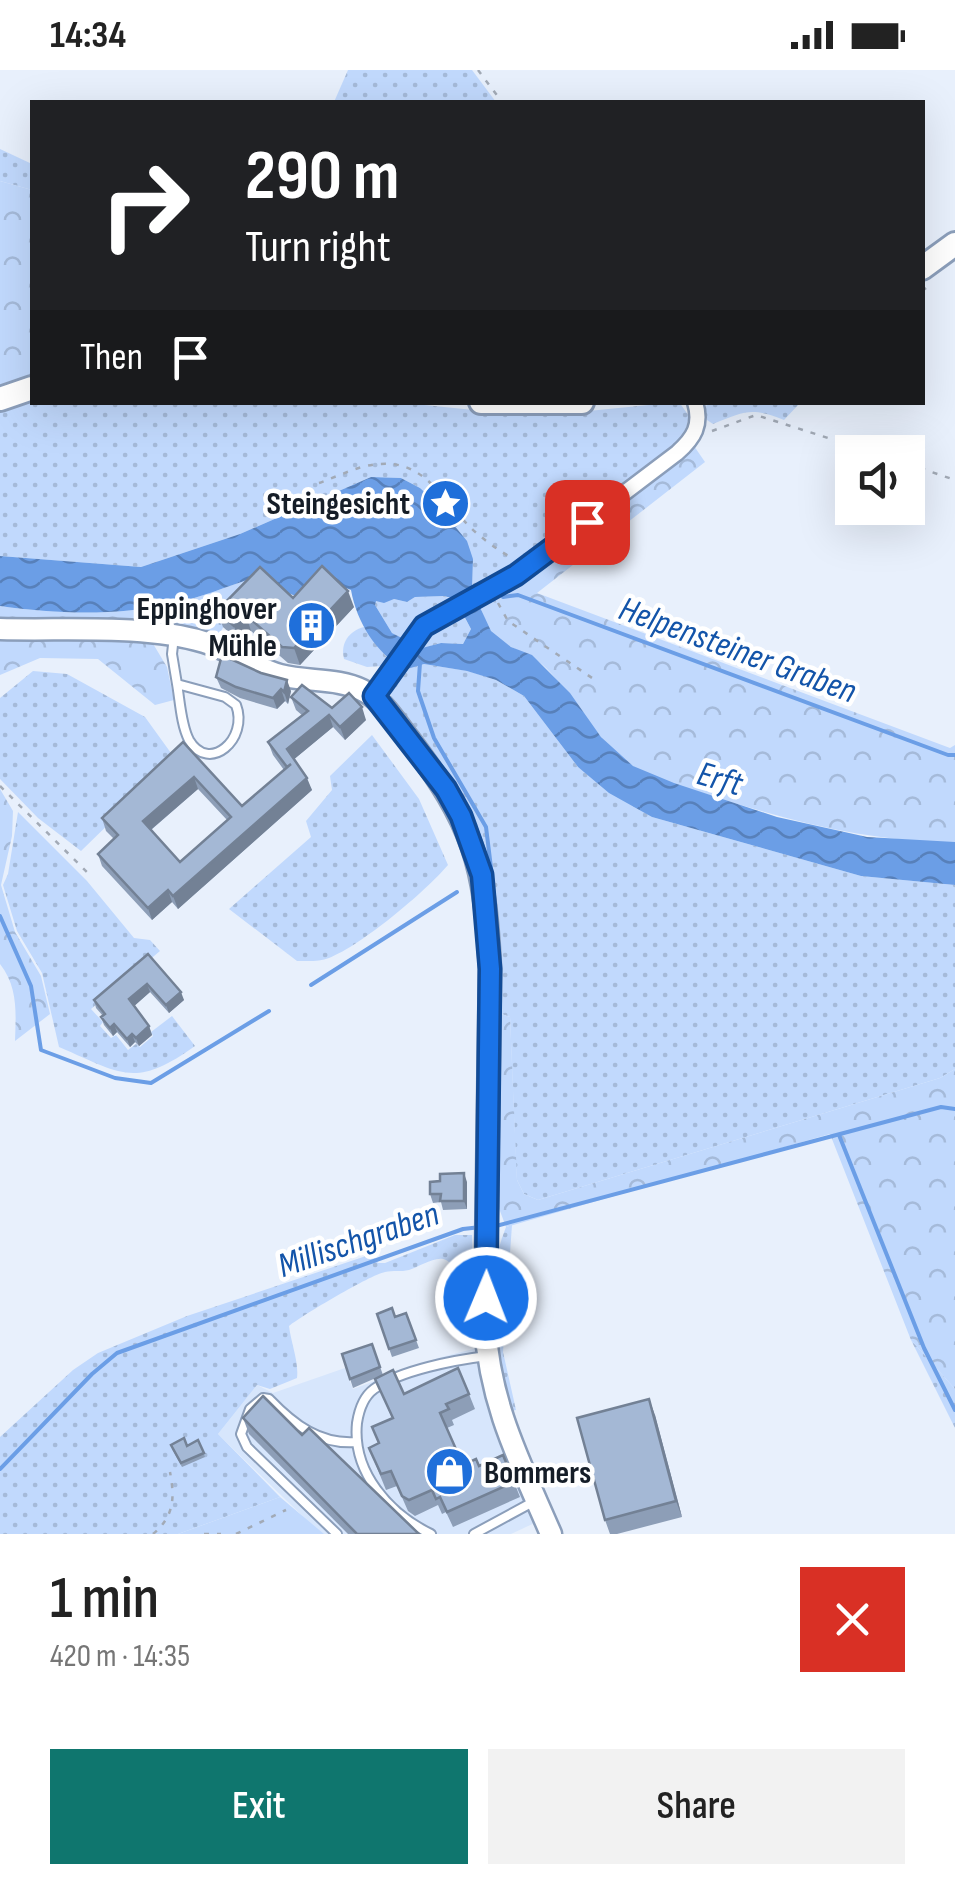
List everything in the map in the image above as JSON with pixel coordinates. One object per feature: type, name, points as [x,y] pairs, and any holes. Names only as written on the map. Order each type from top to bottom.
[{"type":"main road","points":[[925,266],[955,244]]},
{"type":"main road","points":[[0,399],[30,389]]},
{"type":"main road","points":[[0,629],[174,636],[223,649],[278,675],[341,684],[374,696],[446,789],[461,816],[482,875],[490,969],[487,1356],[498,1408],[552,1534]]},
{"type":"street","points":[[374,696],[415,634],[526,568],[678,453],[694,435],[698,424],[696,405]]},
{"type":"lane","points":[[174,636],[176,684],[188,737],[205,753],[216,753],[234,741],[240,727],[236,706],[225,697],[176,684]]},
{"type":"lane","points":[[431,1534],[406,1519],[380,1494],[363,1468],[357,1442],[362,1405],[373,1390],[442,1364],[487,1356]]},
{"type":"lane","points":[[337,1534],[247,1447],[241,1434],[250,1409],[263,1398],[269,1399],[299,1428],[335,1442],[357,1442]]},
{"type":"lane","points":[[474,1534],[537,1500]]},
{"type":"path","points":[[478,70],[500,100]]},
{"type":"path","points":[[694,435],[756,415],[835,440]]},
{"type":"path","points":[[318,483],[365,466],[397,465],[418,470],[468,525],[526,568]]},
{"type":"path","points":[[925,470],[955,480]]},
{"type":"path","points":[[492,588],[508,621],[598,682]]},
{"type":"path","points":[[0,786],[91,876]]},
{"type":"path","points":[[154,1534],[172,1511],[170,1472]]},
{"type":"path","points":[[236,1534],[286,1510]]},
{"type":"path","points":[[204,1534],[222,1534]]},
{"type":"shaded area","points":[[481,1347],[486,1395],[539,1521],[511,1534],[321,1534],[218,1434],[257,1385],[273,1393],[345,1368],[353,1389]]},
{"type":"green space","points":[[348,70],[472,70],[494,100],[335,100]]},
{"type":"green space","points":[[0,149],[30,163],[30,189],[0,181]]},
{"type":"green space","points":[[0,181],[30,189],[30,380],[0,390]]},
{"type":"green space","points":[[30,398],[30,405],[424,405],[493,412],[578,412],[681,405],[689,416],[684,439],[674,448],[532,556],[472,590],[473,559],[420,488],[401,478],[371,477],[240,534],[141,567],[0,556],[0,408]]},
{"type":"green space","points":[[798,405],[784,420],[748,412],[713,424],[707,420],[705,408]]},
{"type":"green space","points":[[694,446],[705,462],[537,593],[950,748],[955,745],[955,842],[892,838],[830,828],[649,775],[607,744],[546,668],[490,630],[478,602],[500,593],[540,566]]},
{"type":"green space","points":[[253,578],[215,641],[0,622],[0,606],[64,612],[150,608]]},
{"type":"green space","points":[[444,596],[455,600],[407,630],[402,638],[392,633],[375,605],[375,601],[407,602],[415,597]]},
{"type":"green space","points":[[461,611],[471,629],[463,644],[441,643],[423,648],[417,645],[429,630]]},
{"type":"green space","points":[[364,627],[388,659],[383,666],[367,667],[344,659],[347,638]]},
{"type":"green space","points":[[0,635],[149,637],[167,667],[174,700],[155,705],[98,659],[40,658],[0,675]]},
{"type":"green space","points":[[424,664],[468,671],[496,680],[524,696],[578,767],[652,817],[861,876],[955,885],[955,1069],[940,1078],[538,1200],[524,1194],[517,1180],[510,1017],[496,1012],[488,875],[391,700],[400,675]]},
{"type":"green space","points":[[33,671],[67,674],[145,717],[176,760],[150,773],[127,794],[119,814],[81,851],[38,818],[0,779],[0,698]]},
{"type":"green space","points":[[372,735],[419,799],[448,865],[409,903],[358,942],[325,959],[297,961],[229,909],[311,837],[306,821],[332,790],[330,776]]},
{"type":"green space","points":[[0,789],[13,811],[12,836],[1,885],[15,932],[41,976],[50,1014],[15,1041],[13,991],[0,964]]},
{"type":"green space","points":[[18,812],[87,881],[134,938],[150,940],[160,951],[91,1009],[103,1022],[100,1026],[111,1038],[116,1035],[128,1050],[136,1044],[140,1047],[153,1036],[151,1032],[172,1016],[195,1046],[157,1068],[128,1073],[59,1047],[42,973],[17,931],[3,885]]},
{"type":"green space","points":[[496,1012],[510,1017],[517,1180],[524,1194],[538,1200],[940,1078],[955,1069],[955,1389],[911,1340],[830,1134],[506,1227],[494,1195]]},
{"type":"green space","points":[[512,1225],[503,1352],[516,1410],[508,1412],[498,1366],[492,1296],[499,1249],[506,1227]]},
{"type":"green space","points":[[455,1235],[472,1235],[475,1332],[456,1335],[459,1284],[453,1266],[442,1259],[377,1275],[289,1326],[297,1378],[270,1389],[257,1385],[218,1434],[280,1497],[178,1534],[0,1534],[0,1437],[73,1370],[98,1353],[187,1316],[372,1254],[378,1263],[385,1263]]},
{"type":"green space","points":[[911,1340],[955,1389],[955,1428]]},
{"type":"green space","points":[[280,1497],[324,1534],[178,1534]]},
{"type":"water","points":[[371,477],[401,478],[435,502],[467,541],[473,559],[472,590],[491,631],[511,647],[532,655],[570,693],[601,737],[633,766],[777,817],[867,837],[955,842],[955,885],[861,876],[652,817],[609,793],[578,767],[524,696],[496,680],[467,671],[424,664],[404,670],[394,663],[369,636],[351,590],[328,581],[300,598],[253,578],[150,608],[64,612],[0,606],[0,556],[141,567],[240,534]],"holes":[[[415,597],[455,599],[471,629],[463,644],[441,643],[422,648],[392,633],[375,605],[376,601],[407,602]]]},
{"type":"building","points":[[322,566],[348,591],[294,648],[282,647],[246,615],[234,626],[217,611],[260,567],[293,598]]},
{"type":"building","points":[[222,655],[287,680],[284,692],[281,689],[273,698],[216,677]]},
{"type":"building","points":[[302,685],[332,708],[349,693],[362,707],[340,727],[329,715],[287,749],[307,778],[173,896],[168,890],[148,908],[98,854],[118,835],[102,818],[183,742],[242,806],[291,764],[287,767],[268,742],[308,711],[291,697]],"holes":[[[194,777],[231,817],[180,862],[143,821]]]},
{"type":"building","points":[[148,954],[181,992],[166,1005],[147,984],[129,999],[149,1026],[136,1038],[132,1034],[127,1039],[114,1024],[110,1028],[94,1000]]},
{"type":"building","points":[[464,1173],[464,1201],[440,1201],[441,1194],[430,1194],[430,1182],[440,1181],[440,1174]]},
{"type":"building","points":[[392,1308],[395,1317],[406,1313],[416,1340],[389,1349],[377,1314]]},
{"type":"building","points":[[372,1344],[380,1367],[350,1379],[342,1354]]},
{"type":"building","points":[[458,1368],[469,1394],[446,1404],[449,1409],[440,1413],[463,1465],[476,1459],[479,1466],[503,1455],[514,1482],[447,1512],[432,1490],[409,1500],[402,1496],[391,1471],[381,1474],[369,1448],[379,1443],[372,1427],[393,1418],[375,1379],[393,1370],[404,1394]]},
{"type":"building","points":[[263,1396],[302,1435],[309,1428],[419,1534],[357,1534],[243,1418]]},
{"type":"building","points":[[649,1399],[676,1501],[605,1520],[577,1418]]},
{"type":"building","points":[[184,1438],[187,1446],[198,1440],[204,1453],[181,1463],[171,1445]]},
{"type":"waterway","name":"Helpensteiner Graben","points":[[503,597],[518,595],[955,755]]},
{"type":"waterway","name":"Helpensteiner Graben","points":[[476,607],[494,599]]},
{"type":"waterway","points":[[420,663],[418,691],[434,738],[486,827],[492,876]]},
{"type":"waterway","points":[[311,985],[457,892]]},
{"type":"waterway","points":[[0,916],[31,986],[41,1050],[115,1078],[151,1083],[269,1011]]},
{"type":"waterway","name":"Millischgraben","points":[[496,1226],[941,1107],[955,1109]]},
{"type":"waterway","points":[[839,1135],[924,1348],[955,1410]]},
{"type":"waterway","name":"Millischgraben","points":[[0,1469],[117,1353],[463,1229],[481,1227]]},
{"type":"place","name":"Steingesicht","points":[[445,503]]},
{"type":"place","name":"Eppinghover Mühle","points":[[312,626]]},
{"type":"place","name":"Bommers","points":[[449,1472]]},
{"type":"route","points":[[486,1298],[490,969],[482,875],[461,816],[446,789],[374,696],[424,626],[516,575],[587,522]]},
{"type":"water label","name":"Erft","points":[[720,778]]}]
